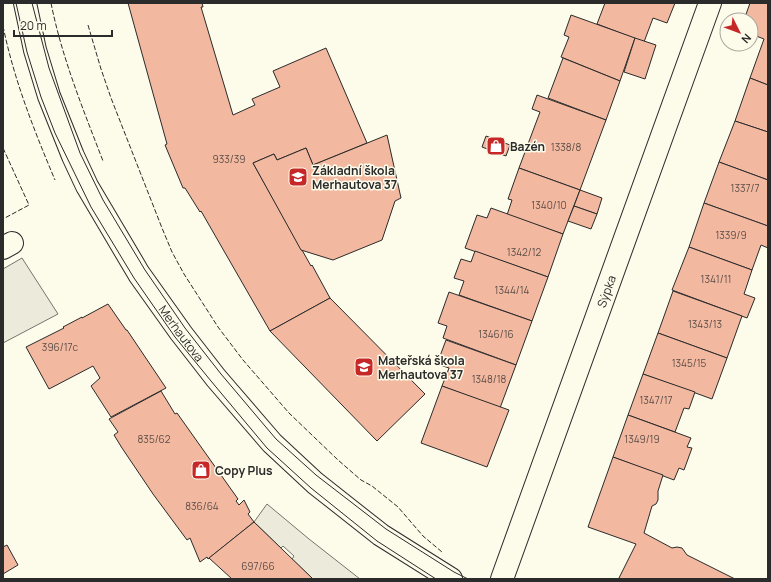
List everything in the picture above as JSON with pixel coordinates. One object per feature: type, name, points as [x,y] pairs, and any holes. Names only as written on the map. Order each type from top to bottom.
[{"type":"street","name":"Merhautova","points":[[25,3],[35,50],[48,96],[87,186],[139,274],[181,333],[216,378],[272,443],[310,478],[381,535],[451,579]]},
{"type":"street","name":"Sýpka","points":[[502,579],[710,3]]},
{"type":"shaded area","points":[[22,258],[58,314],[3,343],[3,269]]},
{"type":"shaded area","points":[[267,504],[360,579],[313,579],[292,559],[294,556],[283,546],[281,548],[254,522]]},
{"type":"building","points":[[128,3],[202,3],[203,7],[201,7],[233,115],[255,105],[252,99],[280,87],[273,71],[326,48],[367,143],[313,165],[306,148],[277,160],[274,154],[253,163],[330,298],[270,331],[201,211],[200,212],[185,188],[183,188],[165,145],[167,144]]},
{"type":"building","points":[[605,3],[675,3],[667,23],[653,18],[644,42],[597,24]]},
{"type":"building","points":[[750,3],[768,3],[768,85],[750,78],[764,39],[759,37],[759,12],[747,12]]},
{"type":"building","points":[[571,15],[635,38],[620,81],[561,57],[569,37],[564,35]]},
{"type":"building","points":[[635,38],[656,45],[645,79],[624,72]]},
{"type":"building","points":[[563,58],[620,81],[606,120],[548,98]]},
{"type":"building","points":[[750,78],[768,85],[768,132],[735,121]]},
{"type":"building","points":[[537,95],[606,120],[580,190],[519,168],[540,112],[532,109]]},
{"type":"building","points":[[735,121],[768,132],[768,180],[719,162]]},
{"type":"building","points":[[387,135],[401,198],[395,201],[382,240],[333,260],[301,250],[253,163],[274,154],[277,160],[306,148],[313,165]]},
{"type":"building","name":"Bazén","points":[[486,136],[510,145],[506,156],[482,147]]},
{"type":"building","points":[[719,162],[768,180],[768,226],[704,203]]},
{"type":"building","points":[[519,168],[580,190],[563,234],[507,215],[512,200],[508,199]]},
{"type":"building","points":[[580,190],[602,198],[597,214],[574,206]]},
{"type":"building","points":[[704,203],[768,226],[768,248],[761,245],[752,270],[689,247]]},
{"type":"building","points":[[574,206],[597,214],[591,229],[568,221]]},
{"type":"building","points":[[491,208],[563,234],[548,277],[465,248],[477,215],[487,218]]},
{"type":"building","points":[[689,247],[752,270],[744,294],[755,298],[747,318],[672,290]]},
{"type":"building","points":[[475,251],[548,277],[532,321],[459,295],[464,281],[454,278],[461,259],[471,262]]},
{"type":"building","points":[[673,291],[742,316],[727,358],[658,333]]},
{"type":"building","points":[[449,292],[532,321],[516,365],[443,338],[447,326],[438,323]]},
{"type":"building","name":"Mateřská škola Merhautova 37","points":[[330,298],[425,394],[377,441],[270,331]]},
{"type":"building","points":[[108,304],[166,388],[111,417],[91,386],[100,378],[93,366],[49,389],[26,347]]},
{"type":"building","points":[[658,333],[727,358],[712,399],[643,374]]},
{"type":"building","points":[[446,340],[516,365],[500,408],[442,386],[449,368],[437,364]]},
{"type":"building","points":[[643,374],[695,392],[689,409],[684,408],[675,432],[628,415]]},
{"type":"building","points":[[442,386],[509,410],[487,467],[421,443]]},
{"type":"building","points":[[161,391],[175,414],[177,413],[238,499],[236,501],[239,505],[244,500],[250,512],[248,514],[254,522],[208,559],[207,557],[200,562],[190,538],[187,540],[153,494],[122,448],[114,435],[118,432],[109,419]]},
{"type":"building","points":[[628,415],[691,438],[687,447],[692,448],[684,470],[679,468],[674,480],[613,457]]},
{"type":"building","points":[[613,457],[663,475],[658,491],[658,500],[656,504],[652,506],[644,533],[672,548],[682,548],[687,555],[735,579],[619,578],[636,544],[588,527]]},
{"type":"building","points":[[254,522],[313,579],[232,579],[209,558]]},
{"type":"building","points":[[7,545],[18,565],[3,574],[3,547]]},
{"type":"tram line","points":[[16,3],[27,52],[41,97],[55,133],[91,207],[134,278],[175,337],[267,448],[311,488],[377,541],[436,579]]},
{"type":"tram line","points":[[32,3],[49,68],[80,153],[103,200],[145,270],[185,328],[221,374],[276,439],[316,475],[386,529],[454,572],[468,579]]},
{"type":"fence","points":[[51,3],[67,63],[103,161]]},
{"type":"fence","points":[[88,25],[111,98],[172,252],[184,274],[218,327],[243,360],[289,413],[361,480],[372,486],[398,507],[423,536],[442,552]]},
{"type":"fence","points":[[3,26],[13,66],[32,124],[55,180]]},
{"type":"fence","points":[[3,148],[29,205],[3,219]]},
{"type":"place","name":"Bazén","points":[[496,146]]},
{"type":"place","name":"Základní škola Merhautova 37","points":[[298,177]]},
{"type":"place","name":"Mateřská škola Merhautova 37","points":[[364,367]]},
{"type":"place","name":"Copy Plus","points":[[201,470]]}]
